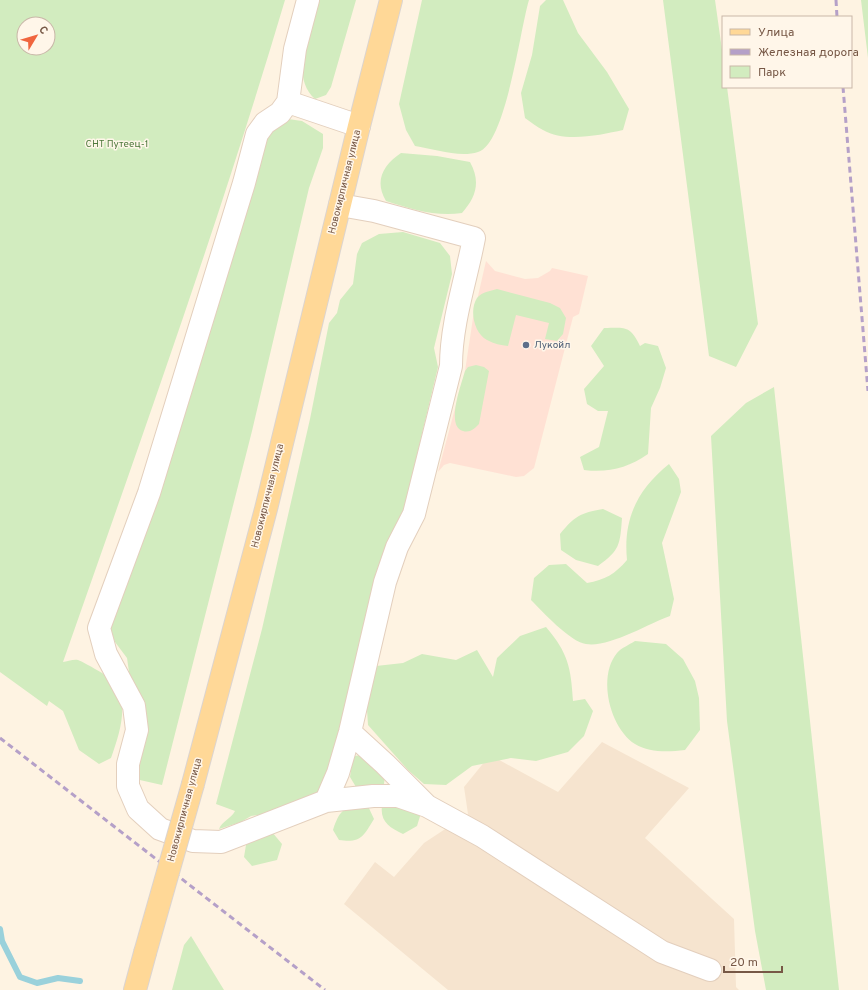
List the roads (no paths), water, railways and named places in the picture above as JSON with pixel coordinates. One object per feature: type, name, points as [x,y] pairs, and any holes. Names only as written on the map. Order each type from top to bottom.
[{"type":"main road","name":"Новокирпичная улица","points":[[135,990],[193,784],[266,509],[391,0]]},
{"type":"street","points":[[308,0],[295,48],[288,102],[280,113],[265,123],[257,134],[244,183],[149,493],[99,628],[106,654],[134,706],[137,730],[128,764],[128,786],[138,809],[160,829],[193,841],[221,842],[326,802],[373,796],[398,796],[427,806],[482,836],[662,952],[710,970]]},
{"type":"street","points":[[288,102],[359,126]]},
{"type":"street","points":[[326,802],[338,772],[350,732],[385,582],[397,547],[414,514],[451,366],[451,344],[468,274],[474,238],[374,211],[340,205]]},
{"type":"street","points":[[350,732],[386,764],[427,806]]},
{"type":"waterway","points":[[0,929],[2,941],[20,977],[37,983],[58,978],[80,981]]},
{"type":"railway","points":[[836,0],[837,16]]},
{"type":"railway","points":[[843,88],[868,391]]},
{"type":"railway","points":[[0,738],[325,990]]},
{"type":"place","name":"Лукойл","points":[[526,345]]},
{"type":"park label","name":"СНТ Путеец-1","points":[[117,144]]}]
